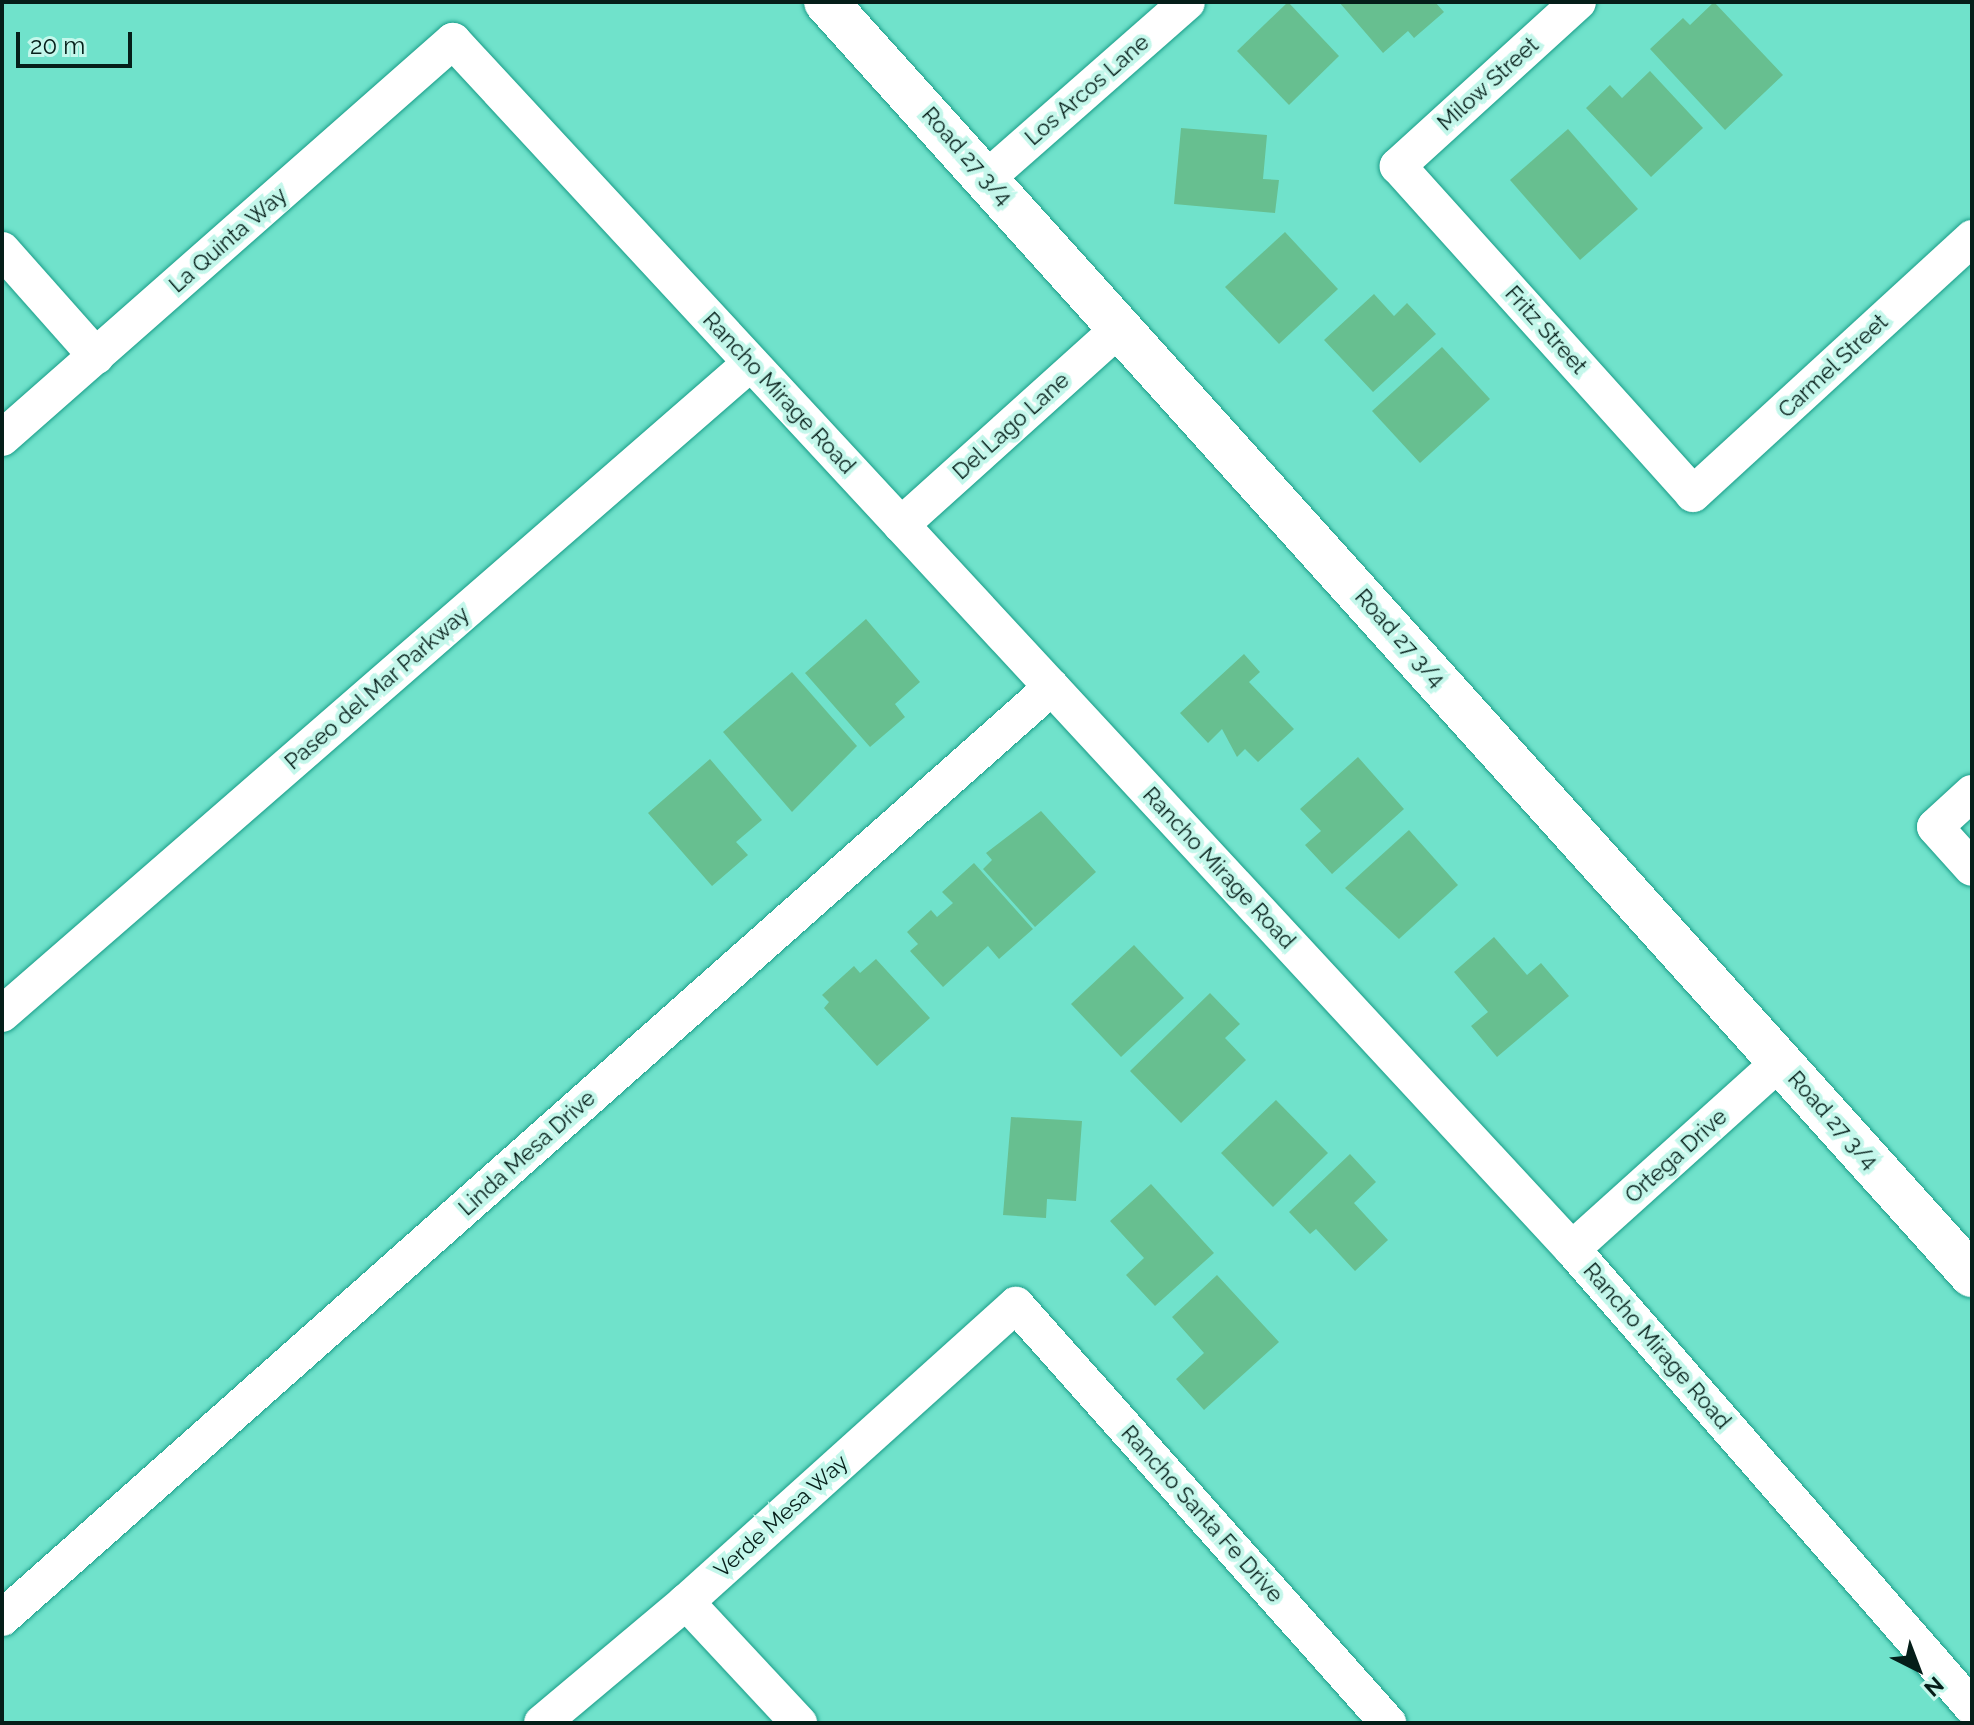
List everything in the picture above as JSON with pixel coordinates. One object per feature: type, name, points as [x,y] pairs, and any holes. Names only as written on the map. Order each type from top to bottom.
[{"type":"street","name":"Road 27 3/4","points":[[826,2],[1972,1275]]},
{"type":"street","name":"Los Arcos Lane","points":[[987,178],[1187,2]]},
{"type":"street","name":"Milow Street","points":[[1398,166],[1578,2]]},
{"type":"street","name":"La Quinta Way","points":[[2,438],[453,41]]},
{"type":"street","name":"Rancho Mirage Road","points":[[453,41],[1572,1249],[1972,1707]]},
{"type":"street","name":"Fritz Street","points":[[1398,166],[1693,494]]},
{"type":"street","name":"Carmel Street","points":[[1693,494],[1972,238]]},
{"type":"street","points":[[2,250],[96,356]]},
{"type":"street","name":"Del Lago Lane","points":[[901,525],[1121,327]]},
{"type":"street","name":"Paseo del Mar Parkway","points":[[2,1014],[751,363]]},
{"type":"street","name":"Linda Mesa Drive","points":[[2,1618],[1052,687]]},
{"type":"street","points":[[1972,793],[1935,827],[1972,868]]},
{"type":"street","name":"Ortega Drive","points":[[1572,1249],[1780,1062]]},
{"type":"street","name":"Verde Mesa Way","points":[[542,1723],[686,1602],[1016,1305]]},
{"type":"street","name":"Rancho Santa Fe Drive","points":[[1016,1305],[1388,1723]]},
{"type":"street","points":[[686,1602],[799,1723]]},
{"type":"building","points":[[1288,2],[1339,56],[1289,105],[1237,51]]},
{"type":"building","points":[[1339,2],[1435,2],[1444,12],[1414,38],[1408,31],[1383,53]]},
{"type":"building","points":[[1714,2],[1783,75],[1725,130],[1650,49],[1683,18],[1690,25]]},
{"type":"building","points":[[1650,71],[1703,128],[1651,177],[1586,108],[1610,85],[1622,98]]},
{"type":"building","points":[[1181,128],[1267,135],[1263,179],[1279,180],[1275,213],[1174,204]]},
{"type":"building","points":[[1568,129],[1638,209],[1580,260],[1510,180]]},
{"type":"building","points":[[1285,232],[1338,289],[1279,344],[1225,287]]},
{"type":"building","points":[[1374,294],[1394,316],[1407,303],[1436,334],[1373,392],[1324,340]]},
{"type":"building","points":[[1442,347],[1490,399],[1420,463],[1372,411]]},
{"type":"building","points":[[866,619],[920,682],[895,704],[905,717],[870,747],[805,673]]},
{"type":"building","points":[[1244,654],[1260,672],[1249,682],[1294,729],[1258,762],[1245,749],[1237,757],[1222,729],[1208,743],[1180,713]]},
{"type":"building","points":[[792,672],[857,746],[792,812],[723,732]]},
{"type":"building","points":[[1358,757],[1404,809],[1332,874],[1305,845],[1321,831],[1300,809]]},
{"type":"building","points":[[710,759],[762,820],[736,842],[748,855],[712,886],[648,813]]},
{"type":"building","points":[[1041,811],[1096,872],[1035,927],[983,869],[992,860],[986,853]]},
{"type":"building","points":[[1409,830],[1458,885],[1399,939],[1345,888]]},
{"type":"building","points":[[974,863],[1033,929],[999,959],[988,946],[943,987],[910,951],[918,944],[907,932],[931,910],[937,917],[953,903],[942,892]]},
{"type":"building","points":[[1494,937],[1527,975],[1541,963],[1569,996],[1497,1057],[1471,1026],[1488,1012],[1454,972]]},
{"type":"building","points":[[1134,945],[1184,998],[1121,1057],[1071,1004]]},
{"type":"building","points":[[876,959],[930,1018],[877,1066],[824,1008],[829,1002],[822,995],[854,966],[860,973]]},
{"type":"building","points":[[1210,993],[1240,1024],[1225,1038],[1246,1060],[1181,1123],[1130,1071]]},
{"type":"building","points":[[1276,1100],[1328,1153],[1273,1207],[1221,1153]]},
{"type":"building","points":[[1011,1117],[1082,1121],[1076,1201],[1047,1199],[1046,1218],[1003,1215]]},
{"type":"building","points":[[1350,1154],[1376,1182],[1354,1203],[1388,1240],[1355,1271],[1316,1229],[1310,1234],[1289,1212]]},
{"type":"building","points":[[1151,1184],[1214,1253],[1155,1306],[1126,1275],[1144,1258],[1110,1221]]},
{"type":"building","points":[[1217,1275],[1279,1342],[1204,1410],[1176,1379],[1204,1353],[1172,1317]]}]
